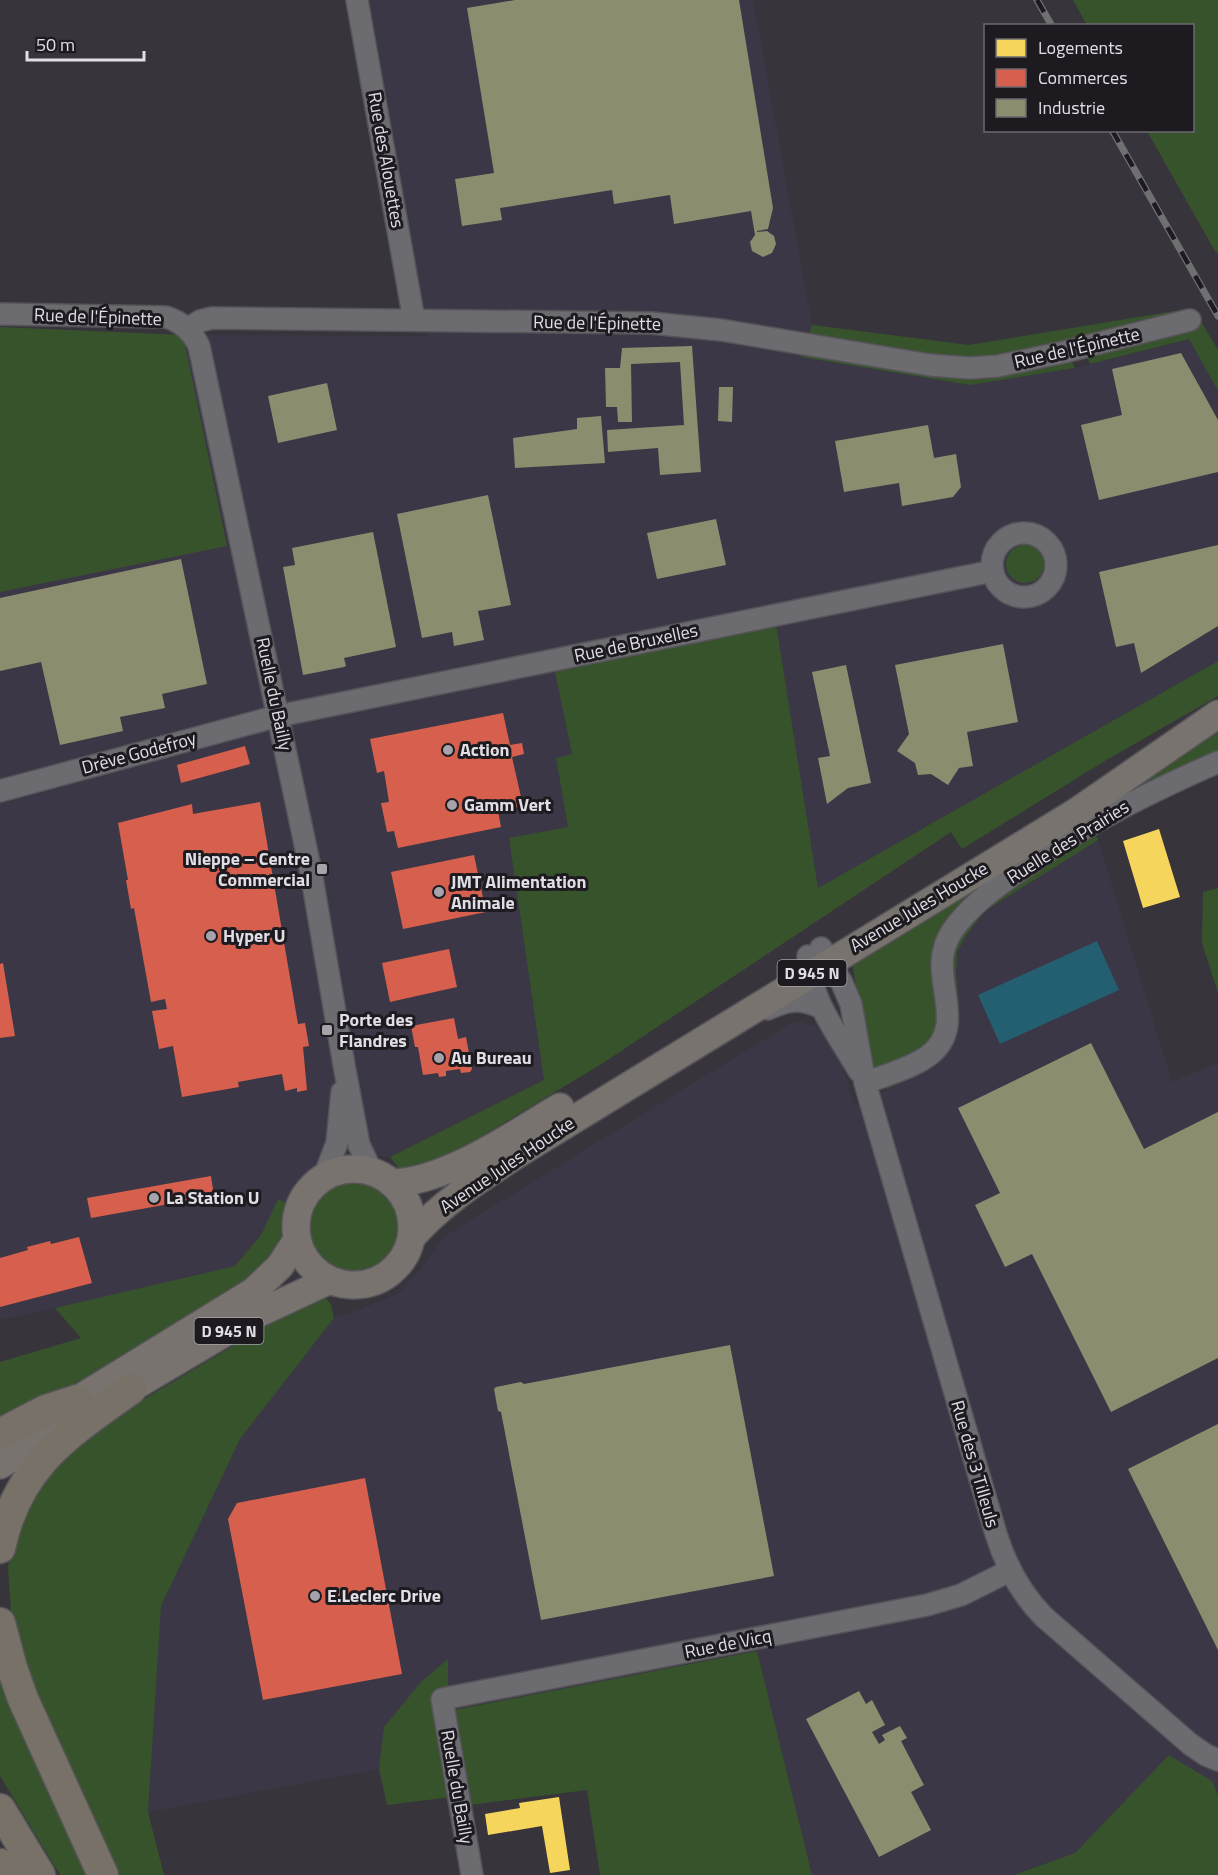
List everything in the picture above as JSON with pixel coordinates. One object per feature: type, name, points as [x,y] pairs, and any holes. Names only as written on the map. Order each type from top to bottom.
[{"type":"highway","points":[[0,1548],[13,1505],[42,1460],[73,1431],[131,1389]]},
{"type":"highway","points":[[0,1434],[46,1410],[77,1400]]},
{"type":"highway","points":[[0,1623],[20,1691],[102,1875]]},
{"type":"highway","points":[[0,1809],[40,1875]]},
{"type":"highway","points":[[0,1864],[7,1875]]},
{"type":"main road","name":"Avenue Jules Houcke","points":[[411,1238],[431,1216],[471,1185],[700,1042],[817,960],[1176,732],[1218,708]]},
{"type":"main road","name":"Avenue Jules Houcke","points":[[382,1178],[424,1180],[474,1156],[1076,812],[1218,714]]},
{"type":"main road","points":[[351,1169],[382,1178],[402,1195],[409,1208],[412,1223],[411,1238],[400,1262],[380,1278],[355,1285],[330,1280],[309,1264],[297,1240],[297,1216],[302,1200],[311,1187],[337,1171],[351,1169]]},
{"type":"main road","name":"D 945 N","points":[[0,1447],[254,1291],[280,1266],[297,1240]]},
{"type":"main road","name":"D 945 N","points":[[0,1465],[255,1315],[330,1280]]},
{"type":"street","name":"Rue des Alouettes","points":[[357,0],[414,320]]},
{"type":"street","name":"Rue de l'Épinette","points":[[0,314],[158,316],[175,320],[188,328],[200,321],[212,318],[670,324],[754,335],[930,364],[970,368],[998,366],[1054,355],[1190,320]]},
{"type":"street","name":"Ruelle du Bailly","points":[[188,328],[196,339],[203,360],[311,872],[359,1145],[382,1178]]},
{"type":"street","name":"Rue de Bruxelles","points":[[278,716],[993,571]]},
{"type":"street","name":"Drève Godefroy","points":[[0,791],[278,716]]},
{"type":"street","name":"Ruelle des Prairies","points":[[865,1083],[917,1063],[932,1053],[942,1040],[948,1016],[942,964],[944,948],[957,924],[975,905],[1031,862],[1077,832],[1151,792],[1218,762]]},
{"type":"street","name":"Rue des 3 Tilleuls","points":[[817,960],[822,1008],[865,1083]]},
{"type":"street","name":"Rue des 3 Tilleuls","points":[[817,960],[851,1005],[865,1083],[996,1534],[1009,1571],[1028,1600],[1044,1617],[1190,1744],[1218,1760]]},
{"type":"street","points":[[700,1042],[735,1028],[787,1001],[803,1000],[822,1008]]},
{"type":"street","name":"Ruelle du Bailly","points":[[324,1177],[339,1133],[344,1065]]},
{"type":"street","name":"Rue de Vicq","points":[[442,1699],[927,1605],[961,1595],[1009,1571]]},
{"type":"street","name":"Ruelle du Bailly","points":[[442,1699],[472,1875]]},
{"type":"shaded area","points":[[370,0],[753,0],[812,325],[802,357],[1063,371],[1189,339],[1218,391],[1218,661],[818,888],[776,625],[555,673],[572,755],[556,758],[568,827],[509,839],[544,1080],[390,1157],[372,1155],[364,1126],[319,1165],[291,1205],[278,1200],[261,1235],[235,1266],[0,1320],[0,327],[183,335],[428,336]]},
{"type":"shaded area","points":[[1098,840],[1172,1082],[1218,1063],[1218,1795],[1212,1781],[1169,1755],[1075,1853],[1014,1875],[812,1875],[757,1651],[454,1710],[448,1682],[448,1660],[384,1727],[379,1769],[148,1812],[161,1606],[240,1439],[334,1318],[399,1293],[425,1264],[445,1236],[788,1025],[799,1021],[819,1028],[842,1064],[854,1106],[940,1061],[956,974],[957,952],[968,933],[985,911]]},
{"type":"green space","points":[[1073,0],[1218,0],[1218,252],[1216,253],[1148,132],[1194,132],[1194,24],[1086,24]]},
{"type":"green space","points":[[1193,308],[1218,350],[1218,391],[1189,339],[1090,364],[1088,359],[1092,354],[967,363],[808,337],[812,325],[969,345]]},
{"type":"green space","points":[[0,327],[183,335],[227,546],[0,592]]},
{"type":"green space","points":[[804,348],[936,370],[1070,358],[1075,368],[970,385],[801,357]]},
{"type":"green space","points":[[1025,545],[1038,551],[1044,564],[1038,577],[1025,583],[1012,577],[1006,564],[1012,551]]},
{"type":"green space","points":[[776,624],[818,888],[1218,661],[1218,696],[1103,762],[962,849],[951,832],[603,1063],[429,1168],[401,1171],[390,1157],[544,1080],[509,838],[568,827],[556,758],[572,754],[555,672]]},
{"type":"green space","points":[[1218,731],[1218,752],[1090,818],[1098,840],[985,911],[957,952],[959,1008],[956,1036],[940,1061],[887,1089],[869,1063],[852,962]]},
{"type":"green space","points":[[1218,888],[1218,993],[1202,943],[1203,892]]},
{"type":"green space","points":[[354,1181],[371,1185],[386,1195],[396,1210],[400,1227],[396,1244],[386,1259],[371,1269],[354,1273],[337,1269],[322,1259],[312,1244],[308,1227],[312,1210],[322,1195],[337,1185]]},
{"type":"green space","points":[[278,1199],[291,1205],[284,1237],[259,1272],[200,1311],[82,1380],[0,1424],[0,1362],[81,1338],[55,1308],[235,1266],[261,1235]]},
{"type":"green space","points":[[321,1291],[331,1305],[334,1318],[240,1439],[161,1606],[148,1812],[164,1875],[115,1875],[28,1677],[19,1650],[11,1611],[8,1568],[10,1554],[42,1476],[121,1413],[228,1349],[285,1308]]},
{"type":"green space","points":[[757,1651],[812,1875],[600,1875],[587,1790],[469,1805],[467,1795],[387,1805],[379,1769],[384,1727],[421,1682],[448,1659],[448,1682],[454,1710]]},
{"type":"green space","points":[[0,1661],[94,1875],[60,1875],[0,1776]]},
{"type":"green space","points":[[1169,1755],[1212,1781],[1218,1795],[1218,1875],[1014,1875],[1075,1853]]},
{"type":"water","points":[[1097,941],[1119,990],[1000,1044],[978,995]]},
{"type":"building: Logements","points":[[1159,829],[1180,897],[1143,908],[1123,841]]},
{"type":"building: Logements","points":[[559,1797],[570,1870],[550,1873],[542,1826],[488,1835],[485,1814],[520,1808],[519,1803]]},
{"type":"building: Commerces","points":[[503,713],[510,745],[522,743],[524,754],[512,757],[523,806],[498,811],[501,827],[398,848],[394,831],[387,832],[381,803],[389,802],[384,771],[377,773],[370,739]]},
{"type":"building: Commerces","points":[[245,746],[250,764],[181,783],[177,765]]},
{"type":"building: Commerces","name":"Hyper U","points":[[260,802],[298,1024],[305,1023],[309,1046],[303,1047],[307,1090],[297,1092],[297,1088],[285,1091],[282,1074],[238,1082],[239,1087],[182,1097],[173,1046],[159,1049],[152,1011],[167,1009],[165,999],[151,1002],[134,908],[131,909],[118,823],[192,804],[193,814]]},
{"type":"building: Commerces","name":"JMT Alimentation Animale","points":[[474,855],[486,912],[403,929],[391,872]]},
{"type":"building: Commerces","points":[[449,949],[457,987],[390,1002],[382,963]]},
{"type":"building: Commerces","points":[[3,963],[15,1036],[0,1038],[0,964]]},
{"type":"building: Commerces","name":"Au Bureau","points":[[454,1018],[458,1039],[466,1037],[472,1069],[470,1072],[461,1073],[460,1069],[446,1071],[446,1076],[439,1077],[438,1073],[423,1075],[418,1047],[415,1047],[411,1026]]},
{"type":"building: Commerces","points":[[211,1176],[214,1196],[91,1218],[87,1198]]},
{"type":"building: Commerces","points":[[79,1237],[92,1283],[0,1307],[0,1258],[28,1250],[27,1247]]},
{"type":"building: Commerces","name":"E.Leclerc Drive","points":[[365,1478],[402,1674],[263,1700],[228,1519],[237,1503]]},
{"type":"building: Industrie","points":[[515,0],[739,0],[773,208],[768,229],[757,232],[767,231],[774,236],[776,244],[772,253],[763,257],[752,251],[750,242],[755,235],[751,211],[674,224],[670,195],[614,204],[612,190],[500,208],[502,220],[462,226],[455,179],[494,173],[467,8]]},
{"type":"building: Industrie","points":[[692,346],[701,472],[660,475],[658,448],[608,452],[607,430],[684,425],[680,362],[631,364],[632,422],[618,422],[617,407],[606,407],[605,368],[620,368],[622,348]]},
{"type":"building: Industrie","points":[[1181,353],[1218,420],[1218,472],[1099,500],[1081,425],[1122,415],[1112,369]]},
{"type":"building: Industrie","points":[[327,383],[337,430],[278,443],[268,396]]},
{"type":"building: Industrie","points":[[719,387],[733,387],[732,422],[718,421]]},
{"type":"building: Industrie","points":[[601,416],[605,463],[515,468],[513,438],[577,429],[577,418]]},
{"type":"building: Industrie","points":[[928,425],[934,458],[956,454],[961,487],[953,497],[902,506],[899,483],[844,492],[835,441]]},
{"type":"building: Industrie","points":[[488,495],[511,605],[478,611],[484,640],[454,646],[452,632],[422,638],[397,514]]},
{"type":"building: Industrie","points":[[716,519],[726,565],[657,579],[647,533]]},
{"type":"building: Industrie","points":[[373,532],[396,647],[344,658],[346,666],[344,667],[303,675],[283,567],[295,565],[292,548]]},
{"type":"building: Industrie","points":[[1218,545],[1218,626],[1141,673],[1134,643],[1116,647],[1099,572]]},
{"type":"building: Industrie","points":[[181,559],[207,684],[162,694],[165,708],[120,717],[123,731],[60,745],[41,662],[0,671],[0,598]]},
{"type":"building: Industrie","points":[[1003,644],[1018,722],[967,732],[973,766],[959,768],[948,785],[931,774],[918,775],[915,763],[897,751],[909,734],[895,665]]},
{"type":"building: Industrie","points":[[846,665],[871,783],[848,788],[827,804],[818,758],[830,756],[812,672]]},
{"type":"building: Industrie","points":[[1091,1043],[1144,1149],[1218,1112],[1218,1358],[1111,1412],[1032,1254],[1005,1267],[975,1205],[1000,1193],[958,1108]]},
{"type":"building: Industrie","points":[[730,1345],[774,1576],[541,1620],[501,1412],[498,1411],[494,1389],[521,1382],[524,1384]]},
{"type":"building: Industrie","points":[[1218,1424],[1218,1650],[1128,1469]]},
{"type":"building: Industrie","points":[[859,1691],[866,1704],[872,1700],[885,1725],[872,1732],[879,1744],[885,1740],[882,1735],[900,1726],[907,1738],[901,1741],[924,1785],[911,1792],[931,1830],[879,1857],[806,1719]]},
{"type":"railway","points":[[1037,0],[1051,24]]},
{"type":"railway","points":[[1113,132],[1218,316]]},
{"type":"place","name":"Action","points":[[448,750]]},
{"type":"place","name":"Gamm Vert","points":[[452,805]]},
{"type":"place","name":"Nieppe – Centre Commercial","points":[[322,869]]},
{"type":"place","name":"JMT Alimentation Animale","points":[[439,892]]},
{"type":"place","name":"Hyper U","points":[[211,936]]},
{"type":"place","name":"Porte des Flandres","points":[[327,1030]]},
{"type":"place","name":"Au Bureau","points":[[439,1058]]},
{"type":"place","name":"La Station U","points":[[154,1198]]},
{"type":"place","name":"E.Leclerc Drive","points":[[315,1596]]}]
